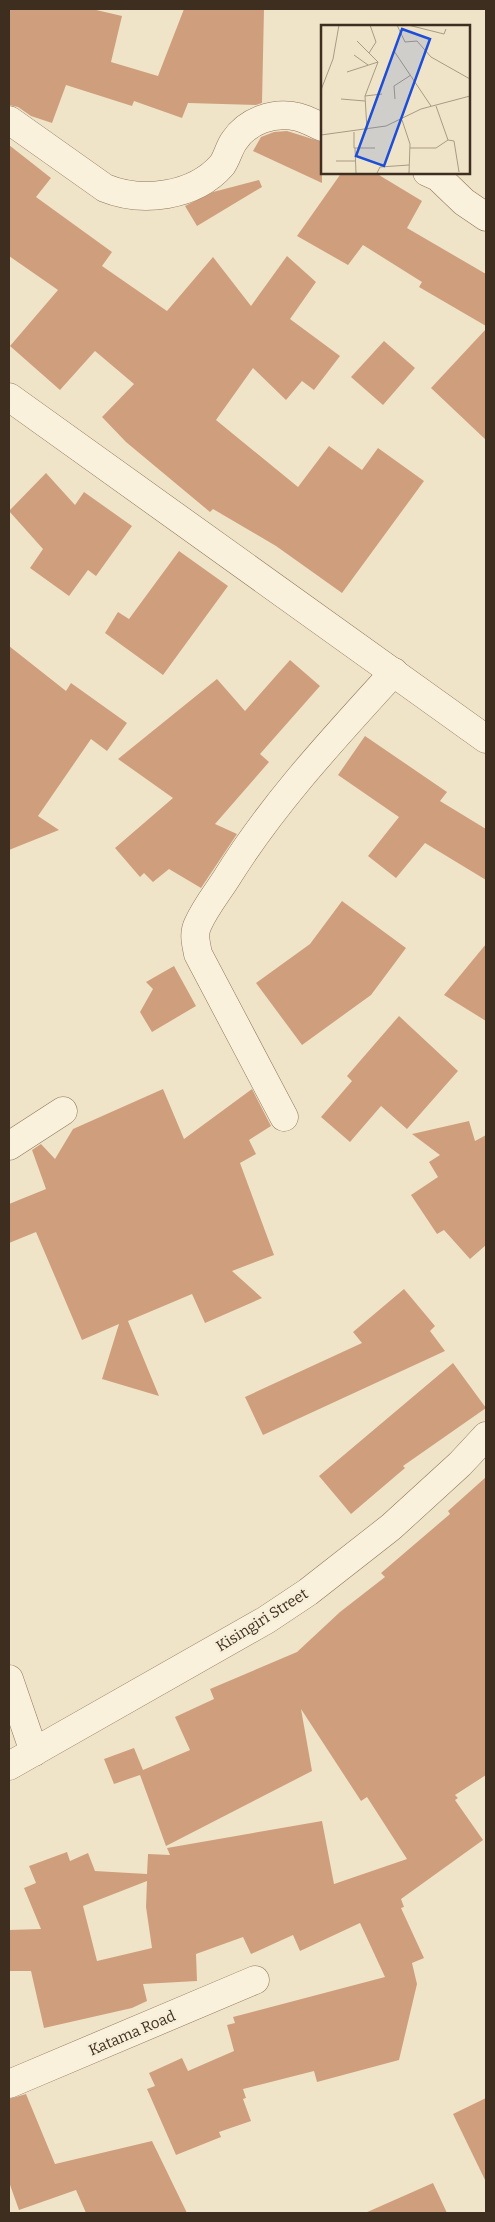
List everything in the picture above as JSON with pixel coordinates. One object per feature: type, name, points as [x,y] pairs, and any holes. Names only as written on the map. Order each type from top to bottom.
[{"type":"street","points":[[9,120],[105,188],[122,195],[143,197],[169,193],[208,178],[223,164],[234,141],[251,124],[264,118],[283,115],[298,117],[321,127]]},
{"type":"street","points":[[431,174],[438,177],[464,202],[486,217]]},
{"type":"street","points":[[9,397],[486,740]]},
{"type":"street","points":[[284,1117],[198,954],[194,939],[197,925],[243,851],[279,803],[321,752],[394,672]]},
{"type":"street","points":[[9,1146],[63,1111]]},
{"type":"street","name":"Kisingiri Street","points":[[9,1766],[266,1620],[308,1592],[391,1527],[460,1464],[486,1436]]},
{"type":"street","points":[[9,1679],[34,1752]]},
{"type":"street","name":"Katama Road","points":[[9,2084],[255,1980]]},
{"type":"building","points":[[9,9],[92,9],[122,16],[111,62],[158,76],[184,9],[264,9],[262,103],[256,105],[188,103],[182,118],[134,101],[132,106],[66,85],[52,123],[31,116],[18,107],[9,105]]},
{"type":"building","points":[[287,131],[321,142],[322,183],[253,151],[261,137],[274,132]]},
{"type":"building","points":[[9,145],[51,178],[36,197],[112,252],[102,266],[167,311],[213,257],[251,306],[287,256],[316,282],[290,319],[340,356],[314,390],[302,381],[286,400],[253,368],[216,420],[298,487],[329,446],[362,470],[378,448],[424,481],[342,593],[276,546],[213,509],[210,512],[126,442],[102,417],[134,384],[95,351],[60,390],[10,346],[58,290],[9,256]]},
{"type":"building","points":[[341,174],[377,174],[422,201],[407,228],[486,274],[486,326],[419,287],[422,282],[363,245],[348,265],[297,236]]},
{"type":"building","points":[[259,180],[262,187],[197,226],[185,206],[213,192]]},
{"type":"building","points":[[486,329],[486,440],[431,388]]},
{"type":"building","points":[[384,341],[415,368],[383,405],[351,377]]},
{"type":"building","points":[[46,473],[75,505],[84,492],[132,526],[96,576],[88,570],[69,596],[30,568],[43,549],[9,511]]},
{"type":"building","points":[[179,551],[228,586],[163,675],[105,633],[118,612],[129,619]]},
{"type":"building","points":[[9,646],[66,691],[71,683],[127,723],[107,751],[91,739],[38,816],[59,830],[9,850]]},
{"type":"building","points":[[290,660],[320,686],[260,754],[269,762],[215,824],[237,834],[201,888],[169,869],[153,882],[144,873],[140,877],[115,848],[173,798],[118,759],[217,679],[245,711]]},
{"type":"building","points":[[365,736],[447,792],[440,801],[486,829],[486,880],[425,843],[396,878],[368,856],[399,817],[338,775]]},
{"type":"building","points":[[342,901],[406,948],[371,995],[302,1045],[256,983],[310,944]]},
{"type":"building","points":[[486,944],[486,1021],[444,995]]},
{"type":"building","points":[[174,966],[196,1006],[152,1032],[140,1012],[153,989],[146,982]]},
{"type":"building","points":[[399,1016],[458,1071],[407,1129],[381,1106],[350,1142],[321,1117],[352,1081],[347,1076]]},
{"type":"building","points":[[163,1089],[184,1139],[252,1089],[271,1126],[249,1140],[256,1154],[240,1163],[274,1255],[232,1271],[262,1298],[205,1323],[192,1294],[128,1321],[159,1396],[102,1379],[119,1324],[82,1340],[36,1232],[9,1243],[9,1204],[46,1189],[32,1150],[41,1144],[55,1159],[73,1129]]},
{"type":"building","points":[[469,1121],[475,1141],[486,1135],[486,1245],[470,1259],[444,1230],[437,1234],[411,1195],[438,1177],[429,1162],[440,1155],[412,1134]]},
{"type":"building","points":[[404,1289],[435,1326],[430,1331],[445,1351],[263,1435],[245,1397],[362,1343],[353,1332]]},
{"type":"building","points":[[453,1363],[486,1408],[403,1466],[405,1468],[351,1514],[319,1476]]},
{"type":"building","points":[[486,1477],[486,1775],[455,1795],[458,1798],[455,1800],[483,1840],[401,1899],[404,1907],[401,1908],[424,1958],[412,1963],[417,1984],[399,2060],[317,2082],[314,2071],[243,2089],[246,2098],[243,2099],[251,2121],[219,2132],[221,2137],[176,2155],[147,2089],[155,2086],[149,2073],[182,2058],[188,2071],[234,2051],[227,2025],[235,2023],[233,2017],[385,1977],[360,1923],[300,1951],[293,1935],[251,1954],[243,1937],[196,1954],[197,1981],[143,1984],[147,2001],[132,2008],[44,2028],[31,1971],[9,1971],[9,1930],[41,1929],[24,1888],[36,1883],[29,1866],[67,1852],[70,1861],[88,1853],[95,1871],[147,1874],[148,1854],[170,1855],[167,1848],[322,1821],[334,1884],[407,1859],[367,1797],[361,1801],[301,1709],[312,1771],[166,1846],[140,1775],[114,1784],[104,1759],[134,1748],[143,1770],[190,1750],[175,1717],[214,1699],[210,1689],[297,1652],[340,1612],[385,1577],[381,1573],[450,1514],[448,1511]],"holes":[[[147,1881],[146,1907],[152,1948],[97,1961],[83,1906]]]},
{"type":"building","points":[[26,2094],[55,2164],[152,2141],[187,2213],[86,2213],[76,2190],[19,2210],[9,2182],[9,2099]]},
{"type":"building","points":[[486,2098],[486,2182],[453,2114]]},
{"type":"building","points":[[433,2183],[447,2213],[365,2213]]}]
